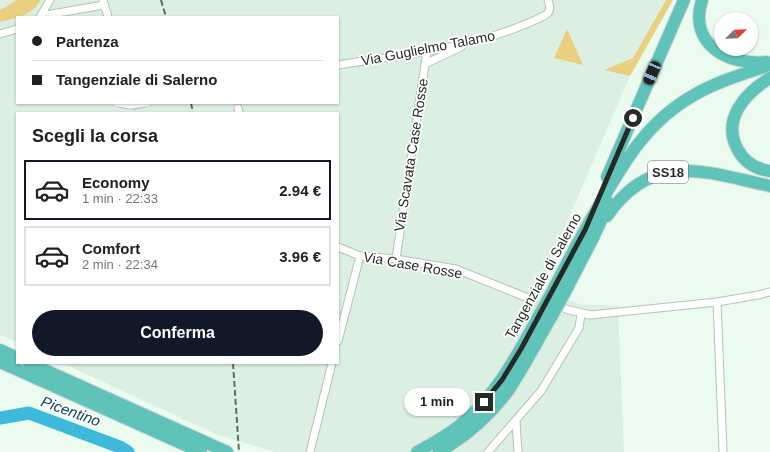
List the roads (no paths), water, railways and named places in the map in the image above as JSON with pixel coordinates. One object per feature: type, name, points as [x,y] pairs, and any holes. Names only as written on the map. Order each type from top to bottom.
[{"type":"highway","name":"SS18","points":[[589,234],[673,21],[684,0]]},
{"type":"highway","points":[[702,0],[699,8],[699,24],[702,34],[715,50],[725,56],[749,63],[770,62]]},
{"type":"highway","name":"Tangenziale di Salerno","points":[[417,452],[460,426],[491,394],[502,380],[521,349],[546,314],[564,294],[589,234],[622,165],[638,144],[658,122],[678,106],[709,87],[770,65]]},
{"type":"highway","name":"Tangenziale di Salerno","points":[[439,452],[454,443],[473,428],[507,392],[546,314],[553,290],[604,211],[629,166],[656,134],[681,112],[708,95],[737,83],[770,73]]},
{"type":"highway","points":[[770,78],[752,90],[744,99],[735,115],[732,130],[735,145],[744,159],[756,168],[770,171]]},
{"type":"highway","name":"SS18","points":[[589,234],[628,191],[642,180],[660,173],[681,170],[700,171],[770,186]]},
{"type":"highway","points":[[0,350],[16,358]]},
{"type":"highway","points":[[0,362],[201,452]]},
{"type":"highway","points":[[31,364],[225,451]]},
{"type":"street","points":[[44,16],[50,0]]},
{"type":"street","name":"Via Guglielmo Talamo","points":[[339,65],[427,51],[497,35],[543,16],[549,12],[550,8],[548,0]]},
{"type":"street","points":[[44,16],[104,3],[108,16]]},
{"type":"street","points":[[0,34],[16,29]]},
{"type":"street","points":[[425,64],[471,42]]},
{"type":"street","name":"Via Scavata Case Rosse","points":[[396,259],[427,51]]},
{"type":"street","points":[[124,104],[138,104]]},
{"type":"street","name":"Via Case Rosse","points":[[339,247],[360,256],[396,259],[456,269],[533,300]]},
{"type":"street","points":[[339,337],[360,256]]},
{"type":"street","points":[[566,309],[581,314],[590,315],[717,302],[770,292]]},
{"type":"street","points":[[717,302],[723,451]]},
{"type":"street","points":[[488,452],[541,391],[579,328],[581,314]]},
{"type":"street","points":[[310,452],[332,364]]},
{"type":"street","points":[[516,421],[518,452]]},
{"type":"waterway","name":"Picentino","points":[[0,418],[29,413],[120,447],[128,452]]},
{"type":"tunnel","points":[[135,104],[139,112]]},
{"type":"railway","points":[[161,0],[166,16]]},
{"type":"railway","points":[[191,104],[193,112]]},
{"type":"railway","points":[[233,364],[239,452]]}]
